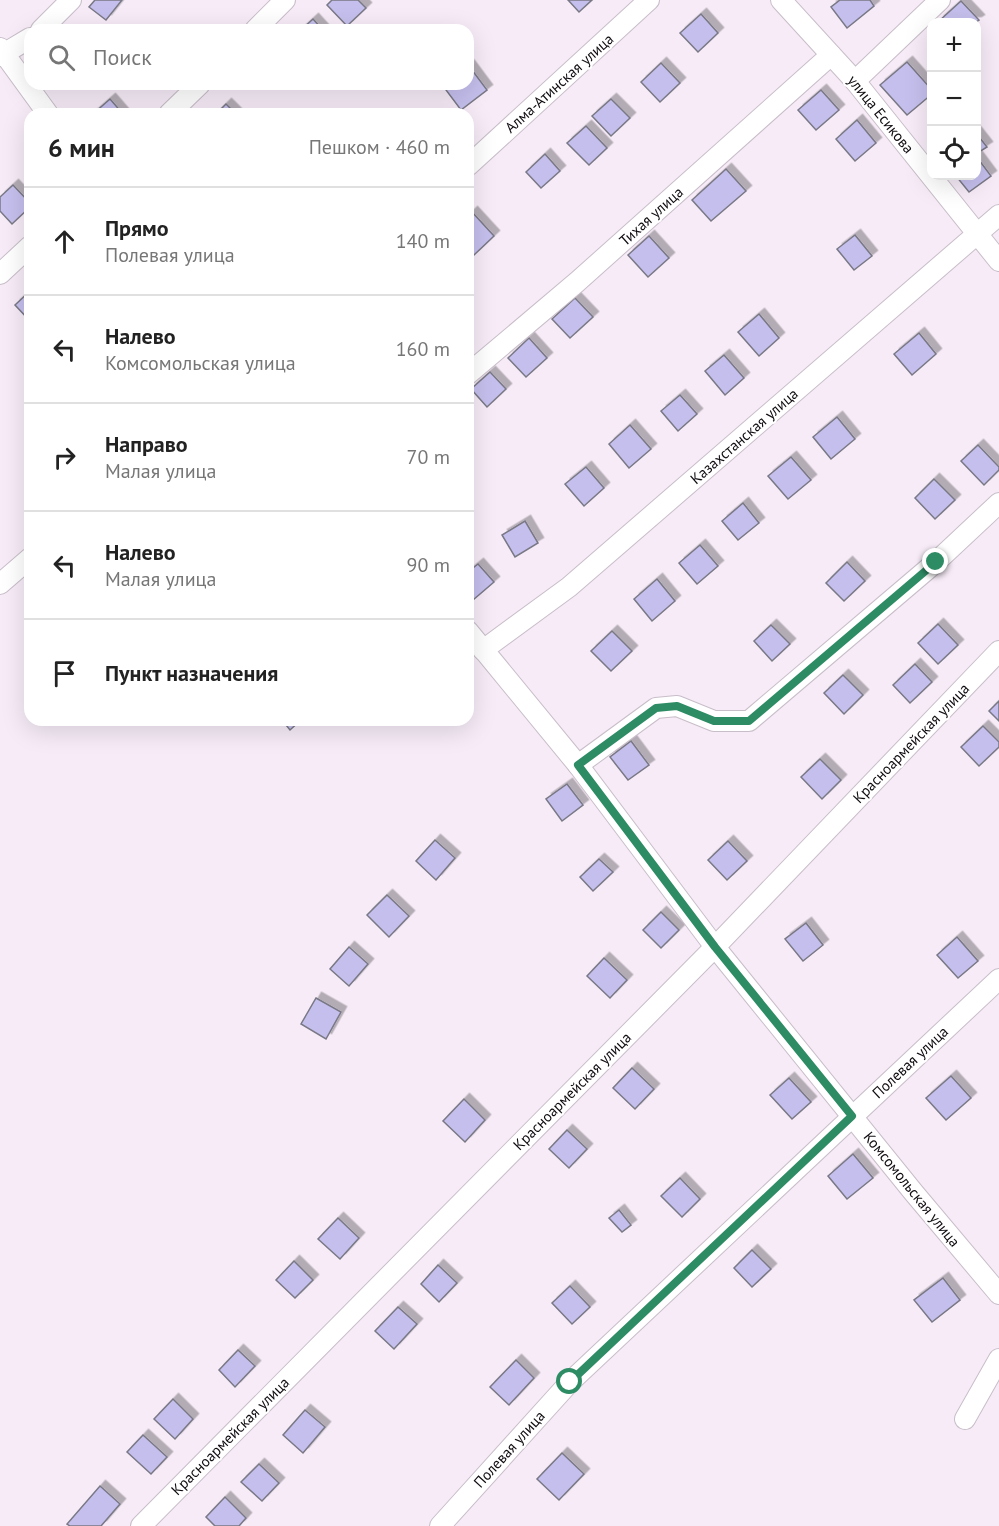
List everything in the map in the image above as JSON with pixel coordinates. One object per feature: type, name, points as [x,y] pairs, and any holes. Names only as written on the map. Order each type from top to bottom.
[{"type":"street","points":[[47,24],[71,0]]},
{"type":"street","points":[[261,24],[285,0]]},
{"type":"street","name":"Алма-Атинская улица","points":[[474,160],[649,0]]},
{"type":"street","name":"улица Есикова","points":[[781,0],[855,81],[999,261]]},
{"type":"street","points":[[855,81],[940,0]]},
{"type":"street","points":[[24,41],[2,53],[24,82]]},
{"type":"street","name":"Тихая улица","points":[[474,369],[577,282],[831,55]]},
{"type":"street","points":[[30,90],[43,108]]},
{"type":"street","points":[[175,108],[194,90]]},
{"type":"street","name":"Казахстанская улица","points":[[483,650],[569,587],[999,215]]},
{"type":"street","points":[[0,274],[24,252]]},
{"type":"street","points":[[578,765],[656,708],[677,706],[714,721],[749,721],[936,562],[999,503]]},
{"type":"street","points":[[0,584],[24,563]]},
{"type":"street","name":"Комсомольская улица","points":[[474,639],[578,765],[715,947],[999,1294]]},
{"type":"street","name":"Красноармейская улица","points":[[141,1526],[715,947],[999,651]]},
{"type":"street","name":"Полевая улица","points":[[440,1526],[570,1382],[999,979]]},
{"type":"street","points":[[965,1419],[999,1359]]},
{"type":"building","points":[[95,0],[122,0],[106,20],[89,7]]},
{"type":"building","points":[[332,0],[358,0],[366,8],[349,24],[345,24],[327,5]]},
{"type":"building","points":[[568,0],[592,0],[579,12]]},
{"type":"building","points":[[840,0],[870,0],[874,6],[847,28],[831,7]]},
{"type":"building","points":[[961,1],[977,18],[942,18]]},
{"type":"building","points":[[701,14],[718,33],[698,52],[680,33]]},
{"type":"building","points":[[313,19],[318,24],[308,24]]},
{"type":"building","points":[[907,62],[927,84],[927,98],[907,115],[880,85]]},
{"type":"building","points":[[661,63],[680,83],[660,102],[641,82]]},
{"type":"building","points":[[474,73],[487,90],[464,108],[460,108],[446,90],[474,90]]},
{"type":"building","points":[[821,90],[839,110],[816,130],[798,110]]},
{"type":"building","points":[[110,99],[118,108],[100,108]]},
{"type":"building","points":[[611,99],[630,118],[611,136],[592,116]]},
{"type":"building","points":[[857,120],[876,143],[855,161],[836,139]]},
{"type":"building","points":[[586,126],[607,148],[589,165],[567,143]]},
{"type":"building","points":[[981,139],[987,147],[981,151]]},
{"type":"building","points":[[545,154],[560,171],[541,188],[526,172]]},
{"type":"building","points":[[981,163],[991,176],[969,192],[959,180],[981,180]]},
{"type":"building","points":[[726,169],[746,191],[711,221],[692,200]]},
{"type":"building","points":[[13,185],[24,197],[24,213],[12,224],[0,211],[0,197]]},
{"type":"building","points":[[474,214],[494,236],[474,255]]},
{"type":"building","points":[[855,235],[872,256],[854,270],[837,249]]},
{"type":"building","points":[[649,236],[669,258],[648,277],[628,255]]},
{"type":"building","points":[[24,297],[24,315],[15,305]]},
{"type":"building","points":[[575,298],[593,317],[570,338],[552,319]]},
{"type":"building","points":[[759,314],[779,338],[759,356],[738,332]]},
{"type":"building","points":[[919,333],[936,354],[912,375],[894,354]]},
{"type":"building","points":[[529,338],[547,358],[526,377],[508,358]]},
{"type":"building","points":[[724,355],[744,378],[725,395],[705,371]]},
{"type":"building","points":[[490,372],[506,389],[487,407],[474,392],[474,386]]},
{"type":"building","points":[[680,395],[697,414],[678,431],[661,411]]},
{"type":"building","points":[[837,417],[855,439],[831,459],[813,437]]},
{"type":"building","points":[[630,425],[651,449],[629,468],[609,444]]},
{"type":"building","points":[[978,445],[999,467],[999,470],[984,485],[961,461]]},
{"type":"building","points":[[791,457],[811,480],[788,499],[768,476]]},
{"type":"building","points":[[586,467],[604,488],[584,506],[565,484]]},
{"type":"building","points":[[934,479],[955,500],[935,519],[915,498]]},
{"type":"building","points":[[743,503],[759,523],[738,540],[722,521]]},
{"type":"building","points":[[525,521],[538,543],[515,557],[502,535]]},
{"type":"building","points":[[700,545],[718,566],[697,584],[679,563]]},
{"type":"building","points":[[847,562],[865,581],[844,601],[826,583]]},
{"type":"building","points":[[478,564],[494,582],[474,599],[474,567]]},
{"type":"building","points":[[657,579],[675,601],[652,621],[634,599]]},
{"type":"building","points":[[938,624],[958,645],[938,664],[918,643]]},
{"type":"building","points":[[771,625],[790,644],[772,661],[754,641]]},
{"type":"building","points":[[612,631],[632,651],[611,671],[591,651]]},
{"type":"building","points":[[915,664],[932,682],[910,703],[893,685]]},
{"type":"building","points":[[843,675],[863,695],[844,714],[824,693]]},
{"type":"building","points":[[999,701],[999,721],[989,711]]},
{"type":"building","points":[[983,726],[999,742],[999,747],[979,766],[961,747]]},
{"type":"building","points":[[631,741],[649,765],[628,780],[610,757]]},
{"type":"building","points":[[820,759],[841,780],[822,799],[801,777]]},
{"type":"building","points":[[567,784],[583,805],[562,821],[546,799]]},
{"type":"building","points":[[435,840],[455,858],[436,880],[416,861]]},
{"type":"building","points":[[728,841],[747,861],[727,880],[708,860]]},
{"type":"building","points":[[599,859],[613,872],[593,891],[580,877]]},
{"type":"building","points":[[387,895],[409,916],[389,937],[367,915]]},
{"type":"building","points":[[661,912],[679,930],[661,948],[643,930]]},
{"type":"building","points":[[806,923],[823,945],[803,961],[785,939]]},
{"type":"building","points":[[957,937],[978,961],[958,978],[937,955]]},
{"type":"building","points":[[349,947],[368,964],[349,986],[330,969]]},
{"type":"building","points":[[604,958],[627,980],[610,998],[587,976]]},
{"type":"building","points":[[316,998],[341,1012],[326,1039],[301,1024]]},
{"type":"building","points":[[632,1068],[654,1089],[635,1109],[613,1088]]},
{"type":"building","points":[[951,1076],[971,1098],[946,1120],[926,1098]]},
{"type":"building","points":[[789,1078],[811,1102],[792,1119],[770,1095]]},
{"type":"building","points":[[464,1099],[485,1120],[465,1142],[443,1121]]},
{"type":"building","points":[[567,1130],[587,1149],[569,1168],[549,1149]]},
{"type":"building","points":[[853,1154],[873,1178],[847,1199],[828,1176]]},
{"type":"building","points":[[680,1178],[700,1199],[682,1217],[661,1196]]},
{"type":"building","points":[[619,1210],[631,1225],[622,1232],[609,1218]]},
{"type":"building","points":[[338,1218],[359,1238],[340,1259],[318,1239]]},
{"type":"building","points":[[752,1250],[771,1269],[752,1287],[734,1268]]},
{"type":"building","points":[[294,1261],[313,1280],[295,1298],[276,1280]]},
{"type":"building","points":[[438,1265],[457,1283],[439,1302],[421,1284]]},
{"type":"building","points":[[943,1278],[960,1300],[932,1322],[914,1300]]},
{"type":"building","points":[[570,1286],[590,1307],[572,1324],[552,1303]]},
{"type":"building","points":[[398,1307],[417,1324],[394,1349],[375,1331]]},
{"type":"building","points":[[238,1350],[255,1366],[235,1387],[219,1370]]},
{"type":"building","points":[[516,1360],[534,1378],[509,1405],[490,1387]]},
{"type":"building","points":[[173,1399],[193,1419],[175,1439],[154,1419]]},
{"type":"building","points":[[305,1410],[325,1427],[303,1453],[283,1435]]},
{"type":"building","points":[[143,1435],[167,1457],[151,1474],[127,1452]]},
{"type":"building","points":[[562,1453],[584,1474],[559,1500],[537,1479]]},
{"type":"building","points":[[259,1464],[279,1483],[262,1501],[241,1482]]},
{"type":"building","points":[[100,1486],[120,1504],[101,1526],[70,1526],[67,1524]]},
{"type":"building","points":[[225,1497],[246,1518],[239,1526],[215,1526],[206,1517]]},
{"type":"route","points":[[570,1382],[852,1116],[715,947],[578,765],[656,708],[677,706],[714,721],[749,721],[936,562]]}]
